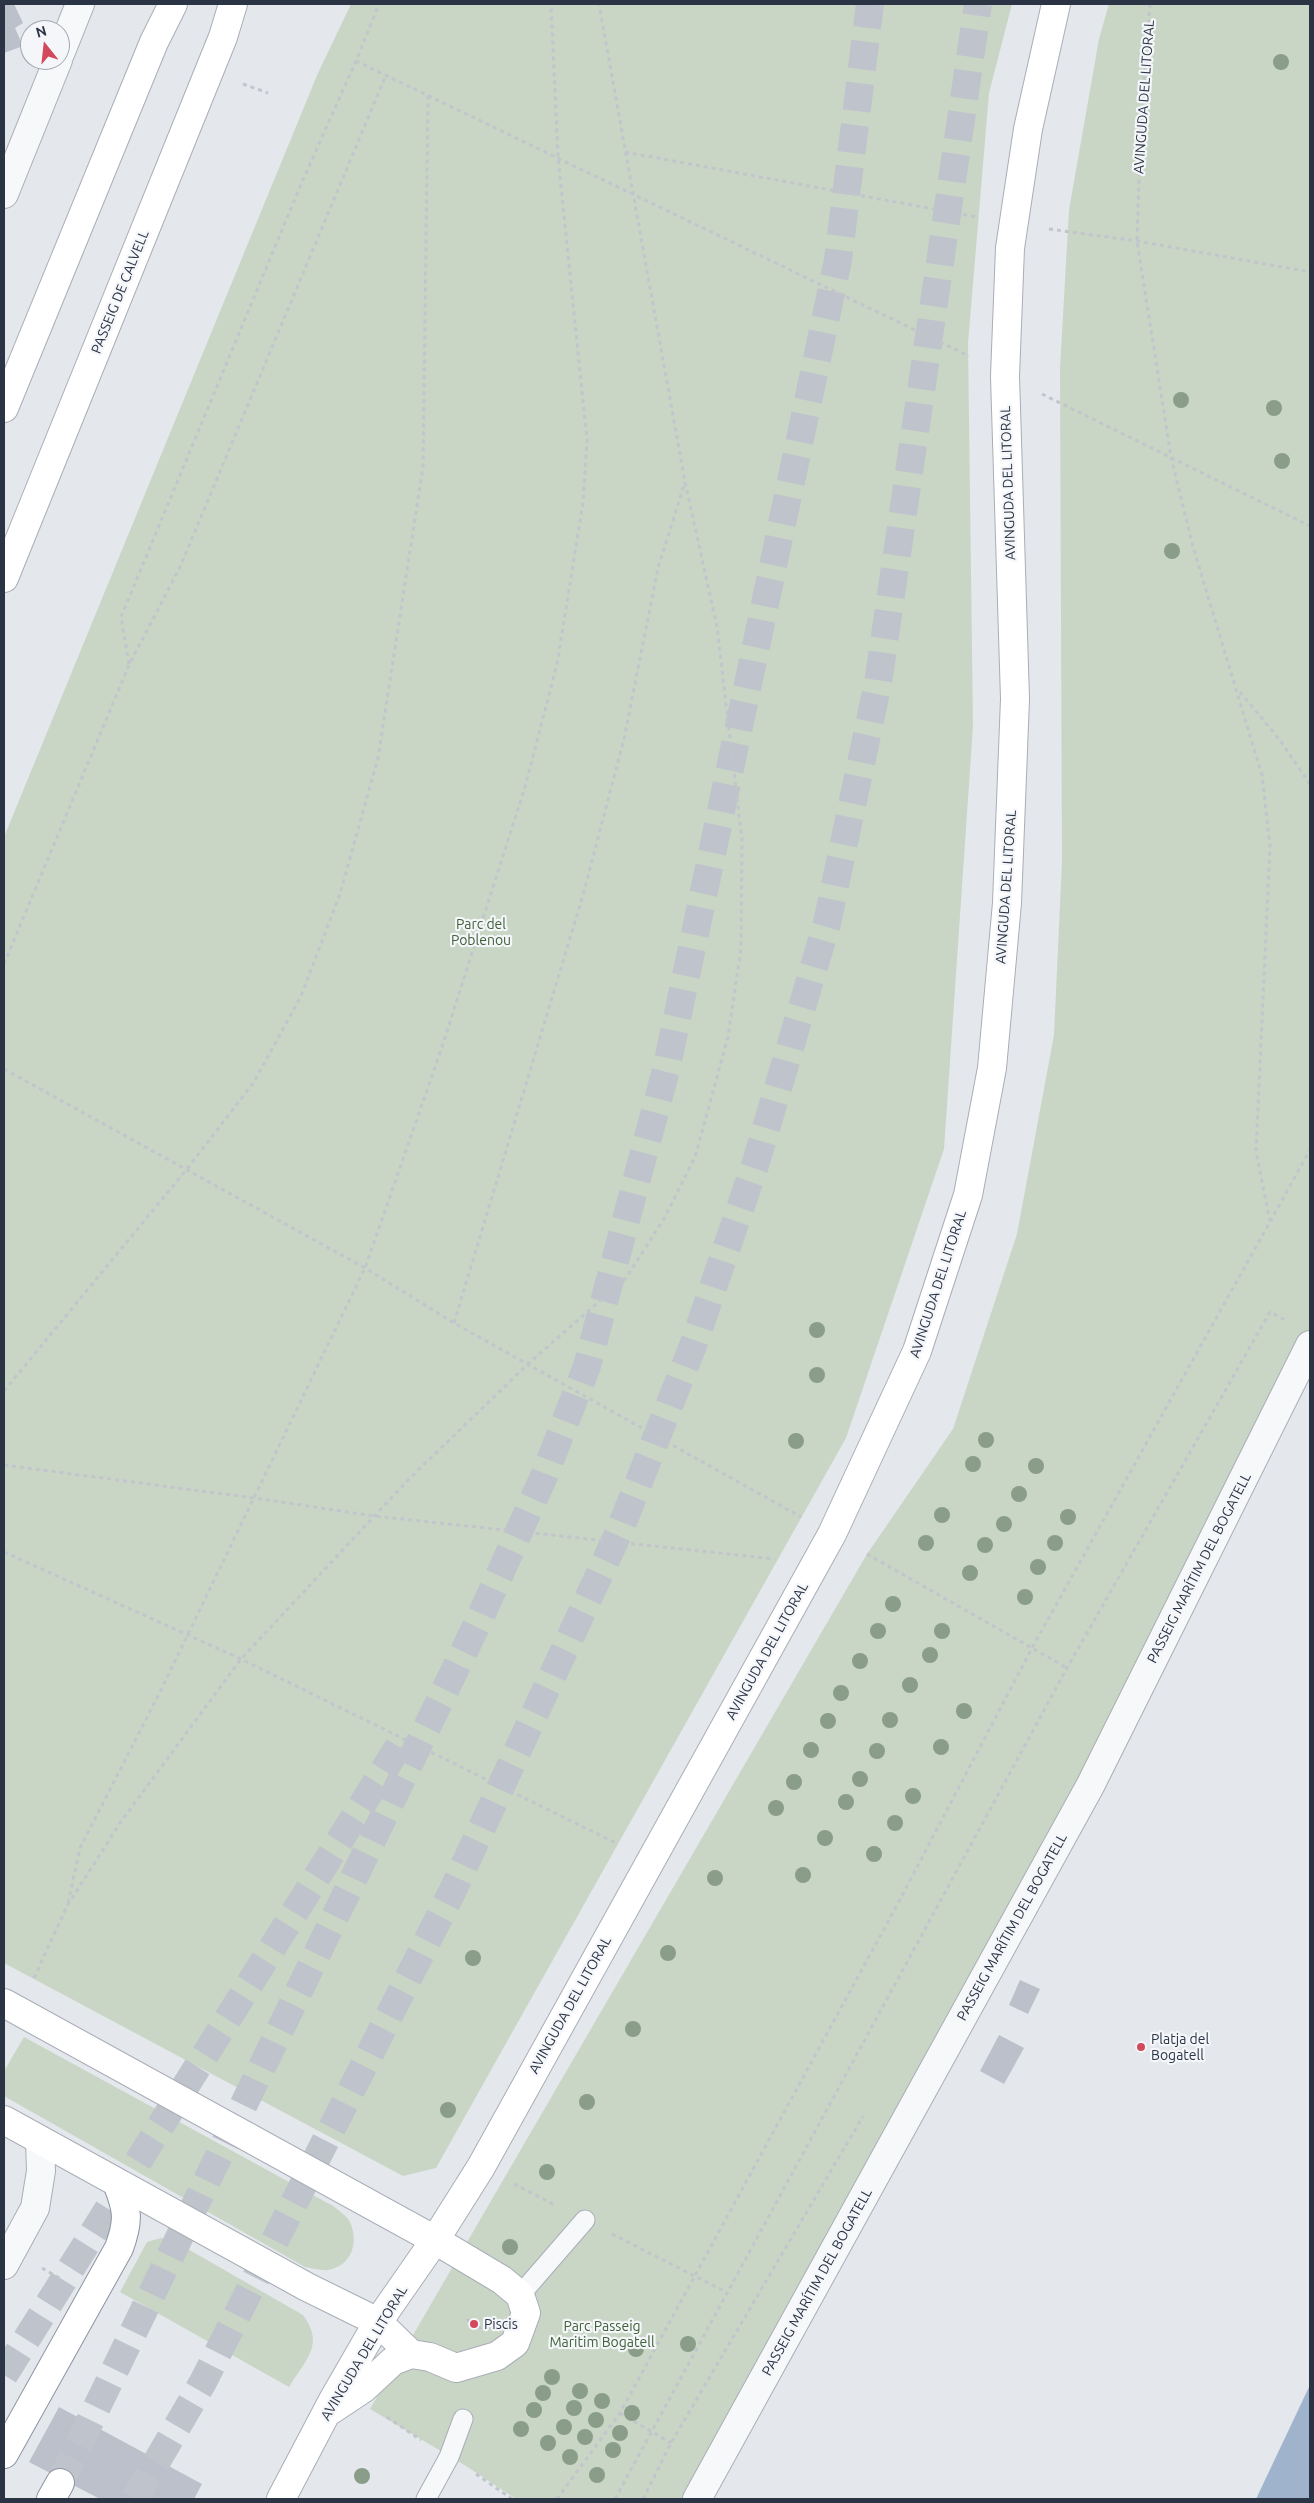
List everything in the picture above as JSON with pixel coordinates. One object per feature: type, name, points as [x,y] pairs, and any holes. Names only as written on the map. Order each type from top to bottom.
[{"type":"main road","points":[[4,408],[154,42],[173,4]]},
{"type":"main road","name":"PASSEIG DE CALVELL","points":[[4,578],[224,38],[232,4]]},
{"type":"main road","name":"AVINGUDA DEL LITORAL","points":[[281,2499],[378,2322],[435,2240],[485,2158],[832,1534],[917,1351],[968,1195],[992,1068],[1007,894],[1015,699],[1005,376],[1010,248],[1028,129],[1056,4]]},
{"type":"main road","points":[[4,2003],[435,2240],[502,2280],[520,2295],[526,2313],[515,2343],[496,2356],[456,2368],[430,2357],[411,2354],[393,2361],[364,2388],[327,2413]]},
{"type":"main road","points":[[4,2120],[307,2287],[378,2322],[411,2354]]},
{"type":"main road","points":[[4,2454],[119,2248],[127,2226],[126,2204],[117,2183]]},
{"type":"street","points":[[70,29],[80,4]]},
{"type":"street","points":[[4,194],[54,70]]},
{"type":"street","name":"PASSEIG MARÍTIM DEL BOGATELL","points":[[697,2499],[1090,1786],[1310,1346]]},
{"type":"street","points":[[4,2265],[35,2208],[41,2172],[40,2141]]},
{"type":"lane","points":[[520,2295],[585,2220]]},
{"type":"lane","points":[[426,2499],[449,2457],[463,2419]]},
{"type":"path","points":[[129,665],[122,618],[298,191],[356,61],[379,4]]},
{"type":"path","points":[[67,1906],[80,1848],[188,1635],[365,1268],[450,1022],[525,787],[557,664],[583,503],[586,440],[558,157],[551,4]]},
{"type":"path","points":[[30,1988],[67,1906],[120,1823],[241,1660],[410,1478],[529,1363],[626,1278],[665,1217],[695,1157],[728,1036],[741,948],[742,840],[716,627],[685,482],[631,192],[599,4]]},
{"type":"path","name":"AVINGUDA DEL LITORAL","points":[[1150,4],[1140,116],[1137,241],[1171,457],[1193,547],[1238,689],[1262,775],[1270,846],[1256,1152],[1270,1222]]},
{"type":"path","points":[[356,61],[976,359]]},
{"type":"path","points":[[4,964],[129,665],[180,567],[386,75]]},
{"type":"path","points":[[236,81],[268,93]]},
{"type":"path","points":[[4,1391],[187,1169],[254,1082],[301,996],[340,894],[378,758],[423,467],[428,95]]},
{"type":"path","points":[[625,152],[985,219]]},
{"type":"path","points":[[1041,228],[1137,241],[1310,272]]},
{"type":"path","points":[[1033,390],[1310,526]]},
{"type":"path","points":[[454,1322],[583,895],[624,740],[658,568],[685,482]]},
{"type":"path","points":[[1238,689],[1279,739],[1310,784]]},
{"type":"path","points":[[4,1069],[365,1268],[454,1322],[803,1518]]},
{"type":"path","points":[[557,2499],[620,2413],[896,1907],[1032,1648],[1310,1150]]},
{"type":"path","points":[[615,2499],[1067,1668],[1256,1336]]},
{"type":"path","points":[[4,1465],[374,1516],[778,1560]]},
{"type":"path","points":[[4,1552],[241,1660],[619,1844]]},
{"type":"path","points":[[867,1554],[1067,1668]]},
{"type":"path","points":[[643,2499],[671,2443],[865,2114]]},
{"type":"path","points":[[38,2266],[63,2280]]},
{"type":"path","points":[[620,2413],[671,2443]]},
{"type":"path","points":[[384,2416],[425,2443]]},
{"type":"path","points":[[472,2472],[512,2499]]},
{"type":"green space","name":"Parc del Poblenou","points":[[351,4],[1012,4],[989,93],[968,343],[973,726],[944,1149],[846,1438],[436,2168],[403,2176],[4,1963],[4,837],[318,73]]},
{"type":"green space","name":"Parc Passeig Maritim Bogatell","points":[[1109,4],[1310,4],[1310,1356],[696,2499],[516,2499],[466,2466],[370,2409],[867,1554],[953,1429],[1017,1234],[1054,1035],[1062,862],[1060,369],[1069,210],[1099,39]]},
{"type":"green space","points":[[24,2037],[333,2206],[347,2218],[353,2230],[353,2245],[348,2258],[343,2264],[328,2270],[305,2267],[4,2096],[4,2071]]},
{"type":"green space","points":[[161,2238],[172,2240],[303,2315],[309,2326],[313,2344],[307,2360],[289,2387],[120,2292],[147,2242]]},
{"type":"water","points":[[1310,2385],[1310,2499],[1256,2499]]},
{"type":"building","points":[[4,4],[14,4],[22,20],[20,20],[20,25],[15,28],[20,39],[20,47],[4,53]]},
{"type":"building","points":[[1020,1980],[1040,1989],[1028,2014],[1009,2005]]},
{"type":"building","points":[[999,2035],[1024,2048],[1004,2084],[980,2071]]},
{"type":"building","name":"Piscis","points":[[466,2319],[477,2320],[482,2329],[472,2328]]},
{"type":"building","points":[[59,2407],[202,2484],[194,2499],[100,2499],[29,2462]]},
{"type":"tunnel","points":[[60,2483],[480,1618],[544,1476],[587,1366],[666,1070],[838,260],[870,4]]},
{"type":"tunnel","points":[[135,2499],[203,2382],[452,1892],[619,1532],[694,1343],[756,1162],[827,923],[878,683],[978,4]]},
{"type":"tunnel","points":[[4,2375],[404,1738]]},
{"type":"place","name":"Platja del Bogatell","points":[[1141,2047]]},
{"type":"place","name":"Piscis","points":[[474,2324]]}]
